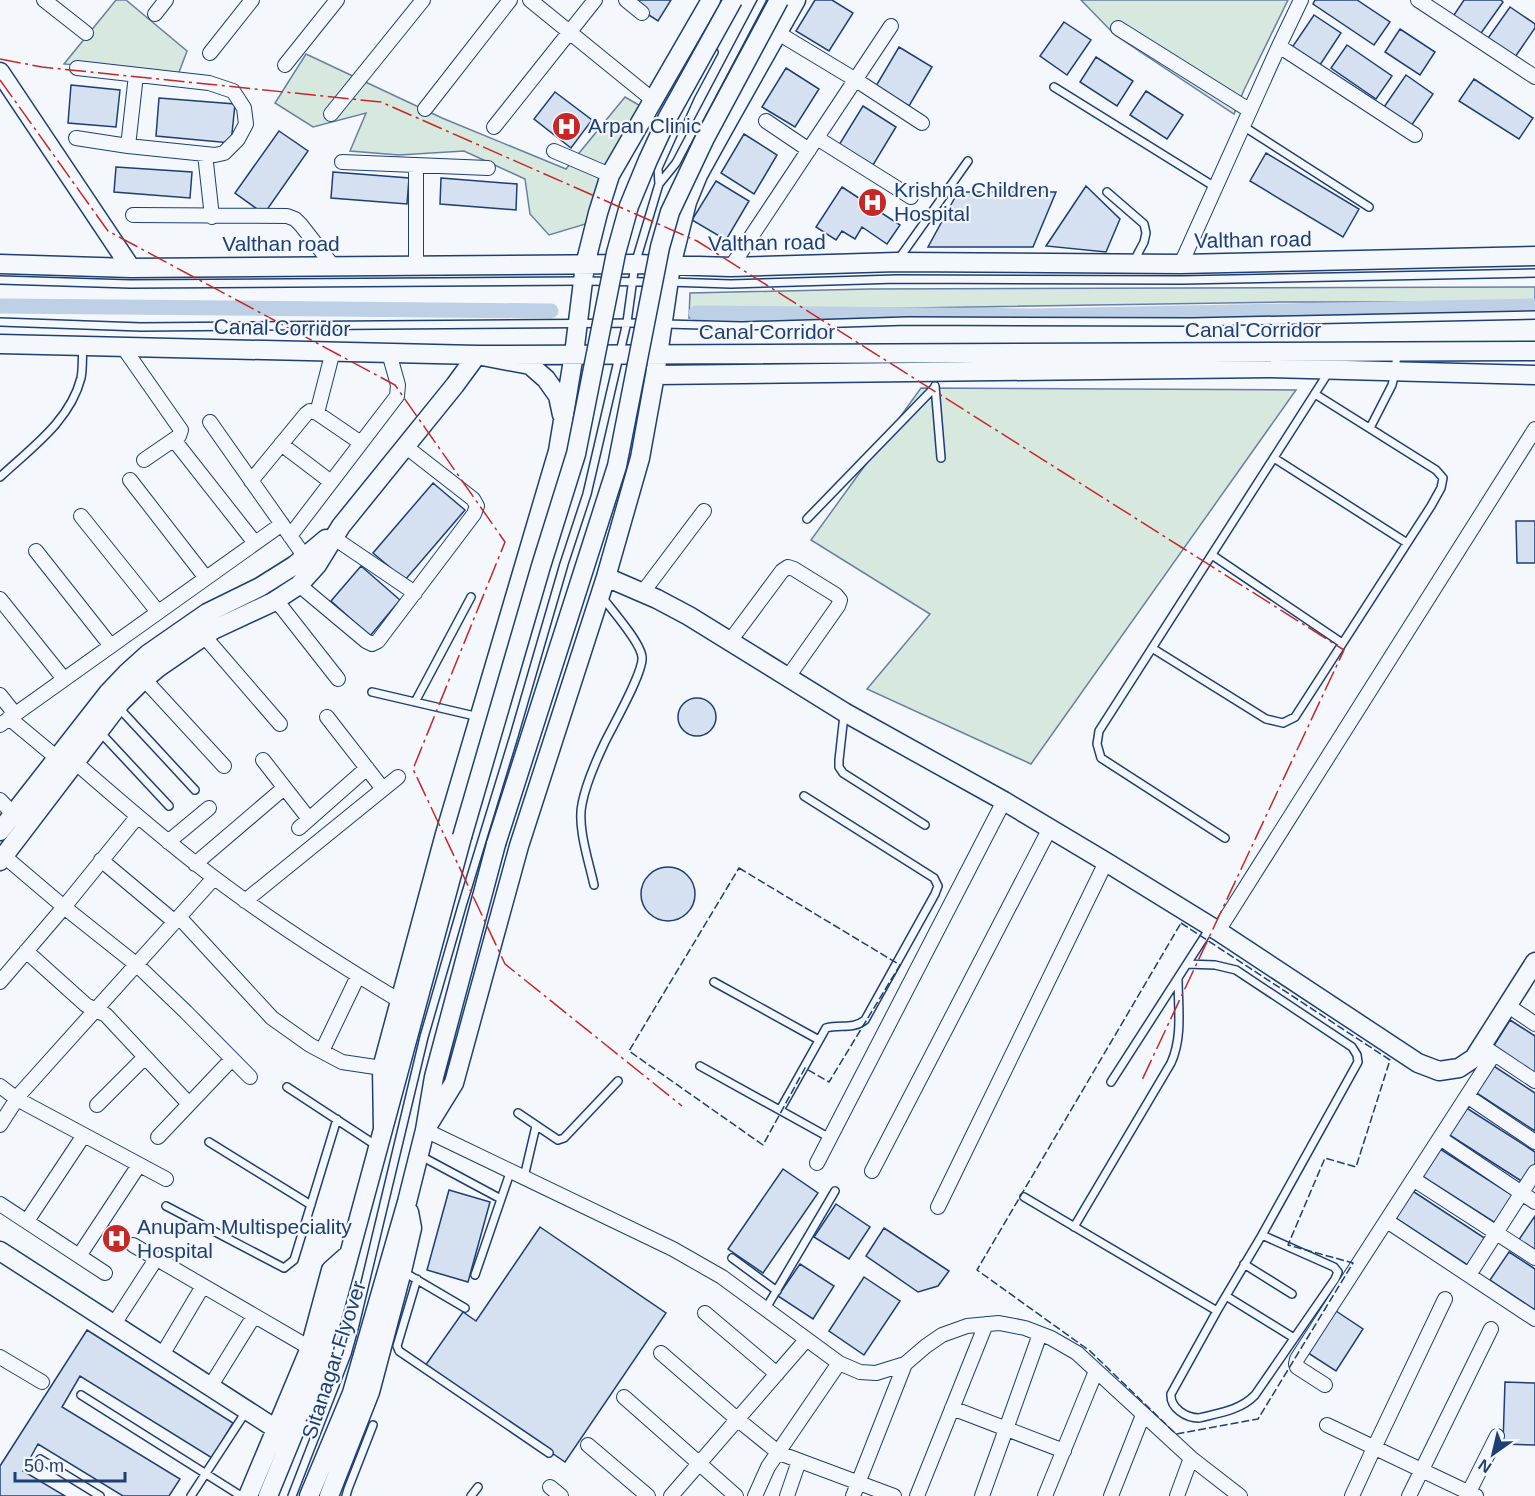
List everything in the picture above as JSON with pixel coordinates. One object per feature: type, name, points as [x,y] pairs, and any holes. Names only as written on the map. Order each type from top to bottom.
[{"type":"main road","points":[[383,1129],[382,1068],[445,834],[558,451],[574,354],[584,273],[598,213],[610,175],[711,0]]},
{"type":"main road","points":[[383,1129],[462,837],[576,454],[616,253],[630,206],[648,160],[669,117],[733,0]]},
{"type":"main road","points":[[425,1130],[434,1077],[496,844],[617,466],[660,247],[670,212],[705,138],[779,0]]},
{"type":"main road","points":[[425,1130],[454,1083],[519,846],[603,586],[640,458],[670,274],[687,202],[698,175],[795,0]]},
{"type":"main road","points":[[3,83],[131,268]]},
{"type":"main road","name":"Valthan road","points":[[0,264],[131,268],[416,266],[670,274],[731,267],[897,262],[1181,264],[1535,256]]},
{"type":"main road","name":"Canal Corridor","points":[[0,344],[477,355],[1535,351]]},
{"type":"main road","points":[[2,858],[20,820],[144,679],[215,629],[276,600],[299,585],[317,565],[338,532],[477,355],[530,365],[546,379],[558,396],[563,420]]},
{"type":"main road","points":[[655,375],[935,379],[1270,368],[1535,375]]},
{"type":"main road","points":[[68,763],[108,693],[148,654],[207,613],[260,587],[295,565],[338,532]]},
{"type":"main road","points":[[603,586],[643,592],[689,616],[844,712],[1004,801],[1214,928],[1418,1063],[1439,1071],[1459,1068],[1488,1049],[1508,1005],[1534,965]]},
{"type":"main road","points":[[0,831],[20,820]]},
{"type":"main road","name":"Sitanagar Flyover","points":[[268,1496],[315,1381],[383,1129]]},
{"type":"main road","name":"Sitanagar Flyover","points":[[309,1496],[403,1270],[407,1202],[425,1130]]},
{"type":"main road","points":[[0,1251],[276,1429]]},
{"type":"main road","points":[[248,1496],[310,1348],[331,1269],[349,1254]]},
{"type":"main road","points":[[329,1496],[366,1421],[370,1392],[403,1270]]},
{"type":"street","points":[[44,0],[86,33]]},
{"type":"street","points":[[155,14],[166,0]]},
{"type":"street","points":[[210,53],[252,0]]},
{"type":"street","points":[[285,65],[337,0]]},
{"type":"street","points":[[332,114],[423,0]]},
{"type":"street","points":[[425,109],[510,0]]},
{"type":"street","points":[[530,0],[653,100]]},
{"type":"street","points":[[494,127],[595,0]]},
{"type":"street","points":[[626,0],[642,13]]},
{"type":"street","points":[[1181,264],[1301,0]]},
{"type":"street","points":[[1418,0],[1535,77]]},
{"type":"street","points":[[731,267],[891,26]]},
{"type":"street","points":[[1118,28],[1250,110]]},
{"type":"street","points":[[777,33],[922,123]]},
{"type":"street","points":[[1279,46],[1415,135]]},
{"type":"street","points":[[76,138],[215,155],[224,153],[238,139],[246,124],[244,108],[233,91],[209,83],[77,68]]},
{"type":"street","points":[[128,146],[136,75]]},
{"type":"street","points":[[766,121],[912,197]]},
{"type":"street","points":[[554,151],[610,175]]},
{"type":"street","points":[[205,154],[212,217]]},
{"type":"street","points":[[342,162],[488,168]]},
{"type":"street","points":[[416,165],[416,266]]},
{"type":"street","points":[[133,215],[287,216],[295,219],[333,266]]},
{"type":"street","points":[[123,346],[181,430],[179,436],[144,460]]},
{"type":"street","points":[[317,413],[333,351]]},
{"type":"street","points":[[290,536],[397,396],[398,385],[389,353]]},
{"type":"street","points":[[251,481],[310,411],[317,413],[361,443]]},
{"type":"street","points":[[210,422],[305,557]]},
{"type":"street","points":[[1214,928],[1535,429]]},
{"type":"street","points":[[174,440],[255,543]]},
{"type":"street","points":[[280,444],[331,482]]},
{"type":"street","points":[[299,585],[366,641],[372,644],[378,641],[474,514],[477,506],[473,499],[405,446]]},
{"type":"street","points":[[130,480],[206,578]]},
{"type":"street","points":[[643,592],[704,512]]},
{"type":"street","points":[[81,516],[158,612]]},
{"type":"street","points":[[8,719],[282,524]]},
{"type":"street","points":[[338,532],[415,592]]},
{"type":"street","points":[[36,551],[111,646]]},
{"type":"street","points":[[730,641],[782,571],[788,567],[794,569],[840,600],[788,677]]},
{"type":"street","points":[[0,599],[64,680]]},
{"type":"street","points":[[276,600],[338,679]]},
{"type":"street","points":[[204,636],[280,724]]},
{"type":"street","points":[[144,679],[224,766]]},
{"type":"street","points":[[0,695],[8,719],[137,816],[195,864],[244,901],[400,1001]]},
{"type":"street","points":[[327,717],[383,789]]},
{"type":"street","points":[[262,760],[285,788],[304,823],[367,768]]},
{"type":"street","points":[[244,901],[398,777]]},
{"type":"street","points":[[195,864],[285,788]]},
{"type":"street","points":[[0,800],[20,820]]},
{"type":"street","points":[[817,1163],[1004,801]]},
{"type":"street","points":[[168,842],[209,808]]},
{"type":"street","points":[[0,982],[137,816]]},
{"type":"street","points":[[872,1171],[1050,828]]},
{"type":"street","points":[[2,858],[137,965],[250,1077]]},
{"type":"street","points":[[101,860],[177,920],[272,1018],[342,1062],[382,1068]]},
{"type":"street","points":[[938,1207],[1106,862]]},
{"type":"street","points":[[0,1125],[17,1099],[214,878]]},
{"type":"street","points":[[26,951],[86,1005],[106,1015],[189,1104]]},
{"type":"street","points":[[322,1051],[358,976]]},
{"type":"street","points":[[1508,1005],[1535,1024]]},
{"type":"street","points":[[1325,1385],[1297,1368],[1297,1359],[1467,1096],[1488,1049],[1535,1081]]},
{"type":"street","points":[[97,1105],[145,1057]]},
{"type":"street","points":[[158,1137],[232,1059]]},
{"type":"street","points":[[0,1086],[17,1099],[166,1179]]},
{"type":"street","points":[[1467,1096],[1535,1142]]},
{"type":"street","points":[[425,1130],[673,1249],[722,1277],[839,1364],[860,1372],[876,1373],[905,1364],[942,1335],[967,1326],[999,1323],[1025,1328],[1051,1338],[1077,1353],[1191,1458],[1240,1496]]},
{"type":"street","points":[[27,1221],[84,1135]]},
{"type":"street","points":[[1440,1138],[1535,1202]]},
{"type":"street","points":[[79,1256],[139,1165]]},
{"type":"street","points":[[1469,1275],[1535,1172]]},
{"type":"street","points":[[1413,1179],[1535,1258]]},
{"type":"street","points":[[0,1204],[105,1273]]},
{"type":"street","points":[[1387,1221],[1535,1319]]},
{"type":"street","points":[[133,1245],[310,1348]]},
{"type":"street","points":[[114,1324],[156,1258]]},
{"type":"street","points":[[162,1355],[203,1286]]},
{"type":"street","points":[[1352,1496],[1445,1299]]},
{"type":"street","points":[[705,1313],[777,1374]]},
{"type":"street","points":[[210,1387],[254,1316]]},
{"type":"street","points":[[917,1496],[986,1324]]},
{"type":"street","points":[[1409,1496],[1491,1329]]},
{"type":"street","points":[[981,1496],[1040,1334]]},
{"type":"street","points":[[671,1496],[806,1340]]},
{"type":"street","points":[[661,1353],[779,1453],[856,1490],[894,1496]]},
{"type":"street","points":[[0,1357],[42,1382]]},
{"type":"street","points":[[755,1496],[768,1467],[839,1364]]},
{"type":"street","points":[[856,1490],[905,1364]]},
{"type":"street","points":[[1046,1496],[1096,1371]]},
{"type":"street","points":[[624,1397],[736,1496]]},
{"type":"street","points":[[952,1408],[1064,1451]]},
{"type":"street","points":[[1111,1496],[1143,1415]]},
{"type":"street","points":[[1327,1425],[1471,1495],[1497,1436]]},
{"type":"street","points":[[588,1445],[648,1496]]},
{"type":"street","points":[[1177,1496],[1191,1458]]},
{"type":"street","points":[[787,1496],[799,1461]]},
{"type":"lane","points":[[659,184],[676,163],[762,0]]},
{"type":"lane","points":[[292,1496],[356,1325],[424,1037],[564,564],[587,494],[627,322],[634,272],[659,184],[658,168],[718,45]]},
{"type":"lane","points":[[1054,87],[1215,187]]},
{"type":"lane","points":[[1243,126],[1369,207]]},
{"type":"lane","points":[[897,262],[968,161]]},
{"type":"lane","points":[[1107,192],[1144,224],[1146,233],[1144,242],[1132,263]]},
{"type":"lane","points":[[0,280],[130,284],[584,273]]},
{"type":"lane","points":[[670,274],[731,284],[897,279],[1182,280],[1535,273]]},
{"type":"lane","points":[[0,322],[141,327],[627,322],[742,326],[908,321],[1192,322],[1535,315]]},
{"type":"lane","points":[[0,477],[55,426],[75,398],[82,375],[83,345]]},
{"type":"lane","points":[[1370,428],[1392,385],[1397,352]]},
{"type":"lane","points":[[1225,838],[1101,758],[1097,744],[1099,730],[1330,370]]},
{"type":"lane","points":[[935,379],[941,458]]},
{"type":"lane","points":[[807,519],[935,379]]},
{"type":"lane","points":[[1152,648],[1266,719],[1283,723],[1295,717],[1431,506],[1441,488],[1443,478],[1436,470],[1315,394]]},
{"type":"lane","points":[[1274,458],[1407,543]]},
{"type":"lane","points":[[1212,555],[1342,643]]},
{"type":"lane","points":[[594,885],[583,841],[581,807],[588,780],[638,676],[643,660],[641,649],[603,586]]},
{"type":"lane","points":[[415,702],[471,597]]},
{"type":"lane","points":[[372,692],[479,717]]},
{"type":"lane","points":[[118,706],[195,790]]},
{"type":"lane","points":[[844,712],[839,760],[839,767],[843,773],[925,825]]},
{"type":"lane","points":[[99,731],[168,806]]},
{"type":"lane","points":[[780,1110],[826,1028],[858,1026],[865,1020],[938,886],[934,878],[804,796]]},
{"type":"lane","points":[[1111,1082],[1187,964],[1214,928]]},
{"type":"lane","points":[[1187,964],[1215,965],[1236,970],[1352,1047],[1358,1062],[1171,1394],[1170,1401],[1174,1407],[1192,1418],[1199,1418],[1249,1402],[1338,1272],[1334,1267],[1262,1235]]},
{"type":"lane","points":[[1074,1227],[1171,1064],[1178,1040],[1178,978]]},
{"type":"lane","points":[[714,982],[819,1040]]},
{"type":"lane","points":[[700,1066],[830,1138]]},
{"type":"lane","points":[[518,1113],[558,1140],[564,1138],[618,1081]]},
{"type":"lane","points":[[287,1087],[379,1148]]},
{"type":"lane","points":[[165,1206],[284,1268],[294,1260],[337,1119]]},
{"type":"lane","points":[[524,1177],[536,1126]]},
{"type":"lane","points":[[209,1142],[311,1205]]},
{"type":"lane","points":[[419,1155],[501,1199]]},
{"type":"lane","points":[[475,1275],[511,1170]]},
{"type":"lane","points":[[765,1310],[835,1191]]},
{"type":"lane","points":[[1024,1197],[1217,1311]]},
{"type":"lane","points":[[732,1257],[777,1291]]},
{"type":"lane","points":[[1244,1264],[1292,1293]]},
{"type":"lane","points":[[465,1308],[403,1270],[397,1346],[399,1351],[549,1453]]},
{"type":"lane","points":[[1226,1296],[1294,1338]]},
{"type":"lane","points":[[81,1395],[241,1496]]},
{"type":"lane","points":[[191,1496],[247,1410]]},
{"type":"lane","points":[[346,1496],[366,1421]]},
{"type":"lane","points":[[40,1458],[100,1496]]},
{"type":"lane","points":[[471,1496],[478,1487]]},
{"type":"shaded area","points":[[116,0],[126,0],[187,51],[178,75],[64,64]]},
{"type":"shaded area","points":[[1081,0],[1288,0],[1234,114],[1115,35]]},
{"type":"shaded area","points":[[306,54],[442,118],[566,169],[625,97],[644,108],[589,223],[549,235],[530,214],[525,179],[464,151],[399,155],[350,151],[366,113],[313,127],[275,103]]},
{"type":"shaded area","points":[[1535,287],[1535,300],[791,310],[689,318],[690,293],[870,289]]},
{"type":"shaded area","points":[[921,388],[1296,390],[1031,764],[867,689],[930,614],[811,540]]},
{"type":"building","points":[[639,0],[671,0],[658,21],[635,6]]},
{"type":"building","points":[[815,0],[832,0],[853,13],[829,51],[796,31]]},
{"type":"building","points":[[1315,0],[1357,0],[1390,22],[1374,45],[1313,4]]},
{"type":"building","points":[[1464,0],[1501,0],[1503,2],[1479,36],[1452,18]]},
{"type":"building","points":[[1510,7],[1535,24],[1535,28],[1513,60],[1486,41]]},
{"type":"building","points":[[1314,15],[1341,33],[1318,68],[1291,49]]},
{"type":"building","points":[[1064,22],[1091,40],[1067,75],[1040,56]]},
{"type":"building","points":[[1400,29],[1435,52],[1420,75],[1385,52]]},
{"type":"building","points":[[1347,45],[1392,76],[1376,99],[1331,68]]},
{"type":"building","points":[[899,47],[932,67],[909,106],[876,86]]},
{"type":"building","points":[[1096,57],[1133,81],[1117,106],[1080,82]]},
{"type":"building","points":[[786,68],[819,89],[795,127],[762,107]]},
{"type":"building","points":[[1406,75],[1433,94],[1409,129],[1382,110]]},
{"type":"building","points":[[1474,79],[1533,118],[1519,139],[1459,101]]},
{"type":"building","points":[[71,85],[120,90],[116,127],[68,123]]},
{"type":"building","points":[[1146,91],[1183,115],[1167,139],[1130,115]]},
{"type":"building","points":[[555,92],[592,120],[571,148],[534,119]]},
{"type":"building","points":[[159,98],[235,104],[231,143],[156,136]]},
{"type":"building","points":[[863,106],[896,127],[873,165],[839,145]]},
{"type":"building","points":[[279,131],[308,151],[264,214],[235,193]]},
{"type":"building","points":[[744,134],[777,155],[754,194],[721,173]]},
{"type":"building","points":[[1266,153],[1359,209],[1343,237],[1250,181]]},
{"type":"building","points":[[116,167],[192,172],[190,198],[114,192]]},
{"type":"building","points":[[333,172],[409,178],[407,204],[331,198]]},
{"type":"building","points":[[441,178],[517,184],[516,210],[440,204]]},
{"type":"building","points":[[716,181],[749,201],[726,240],[692,220]]},
{"type":"building","points":[[1086,186],[1120,219],[1106,252],[1046,246]]},
{"type":"building","points":[[842,187],[900,225],[887,244],[862,227],[855,239],[842,231],[836,240],[816,227]]},
{"type":"building","points":[[958,192],[1056,192],[1033,247],[928,247]]},
{"type":"building","points":[[433,483],[465,510],[405,580],[373,553]]},
{"type":"building","points":[[1516,521],[1535,521],[1535,563],[1517,563]]},
{"type":"building","points":[[361,566],[400,600],[370,636],[331,601]]},
{"type":"building","points":[[697,698],[710,704],[716,717],[710,730],[697,736],[684,730],[678,717],[684,704]]},
{"type":"building","points":[[668,867],[678,869],[687,875],[693,884],[695,894],[693,904],[687,913],[678,919],[668,921],[658,919],[649,913],[643,904],[641,894],[643,884],[649,875],[658,869]]},
{"type":"building","points":[[1510,1020],[1535,1036],[1535,1074],[1493,1047]]},
{"type":"building","points":[[1489,1063],[1535,1093],[1535,1131],[1472,1090]]},
{"type":"building","points":[[1465,1107],[1535,1152],[1535,1170],[1526,1184],[1448,1134]]},
{"type":"building","points":[[1437,1147],[1515,1197],[1497,1224],[1419,1174]]},
{"type":"building","points":[[783,1169],[818,1193],[763,1273],[728,1249]]},
{"type":"building","points":[[1408,1188],[1486,1239],[1469,1266],[1391,1215]]},
{"type":"building","points":[[449,1190],[490,1202],[468,1282],[427,1270]]},
{"type":"building","points":[[836,1204],[870,1227],[849,1259],[814,1237]]},
{"type":"building","points":[[1535,1216],[1535,1252],[1518,1241]]},
{"type":"building","points":[[107,1224],[128,1238],[120,1249],[100,1234]]},
{"type":"building","points":[[540,1227],[666,1313],[565,1462],[425,1366],[463,1312],[476,1321]]},
{"type":"building","points":[[884,1228],[949,1271],[938,1286],[918,1292],[866,1256]]},
{"type":"building","points":[[1509,1252],[1535,1269],[1535,1310],[1490,1280]]},
{"type":"building","points":[[800,1264],[834,1286],[813,1319],[778,1296]]},
{"type":"building","points":[[864,1277],[900,1301],[864,1355],[829,1331]]},
{"type":"building","points":[[1333,1309],[1363,1329],[1336,1371],[1305,1351]]},
{"type":"building","points":[[87,1330],[233,1423],[212,1458],[80,1376],[62,1407],[180,1479],[169,1496],[123,1496],[38,1444],[23,1471],[65,1496],[0,1496],[0,1466]]},
{"type":"building","points":[[1505,1382],[1535,1383],[1535,1445],[1503,1444]]},
{"type":"waterway","points":[[0,306],[551,311]]},
{"type":"waterway","points":[[696,313],[1034,316],[1535,306]]},
{"type":"fence","points":[[739,868],[900,965],[829,1082],[805,1068],[763,1145],[629,1051],[739,868]]},
{"type":"fence","points":[[1181,923],[1390,1060],[1356,1167],[1325,1158],[1288,1245],[1353,1263],[1258,1419],[1176,1434],[1090,1351],[977,1270],[1181,923]]},
{"type":"power","points":[[0,59],[42,67],[381,102],[697,241],[1344,650],[1142,1080]]},
{"type":"power","points":[[0,80],[108,231],[395,385],[505,542],[413,769],[505,964],[682,1106]]},
{"type":"place","name":"Arpan Clinic","points":[[567,126]]},
{"type":"place","name":"Krishna Children Hospital","points":[[873,202]]},
{"type":"place","name":"Anupam Multispeciality Hospital","points":[[116,1239]]}]
